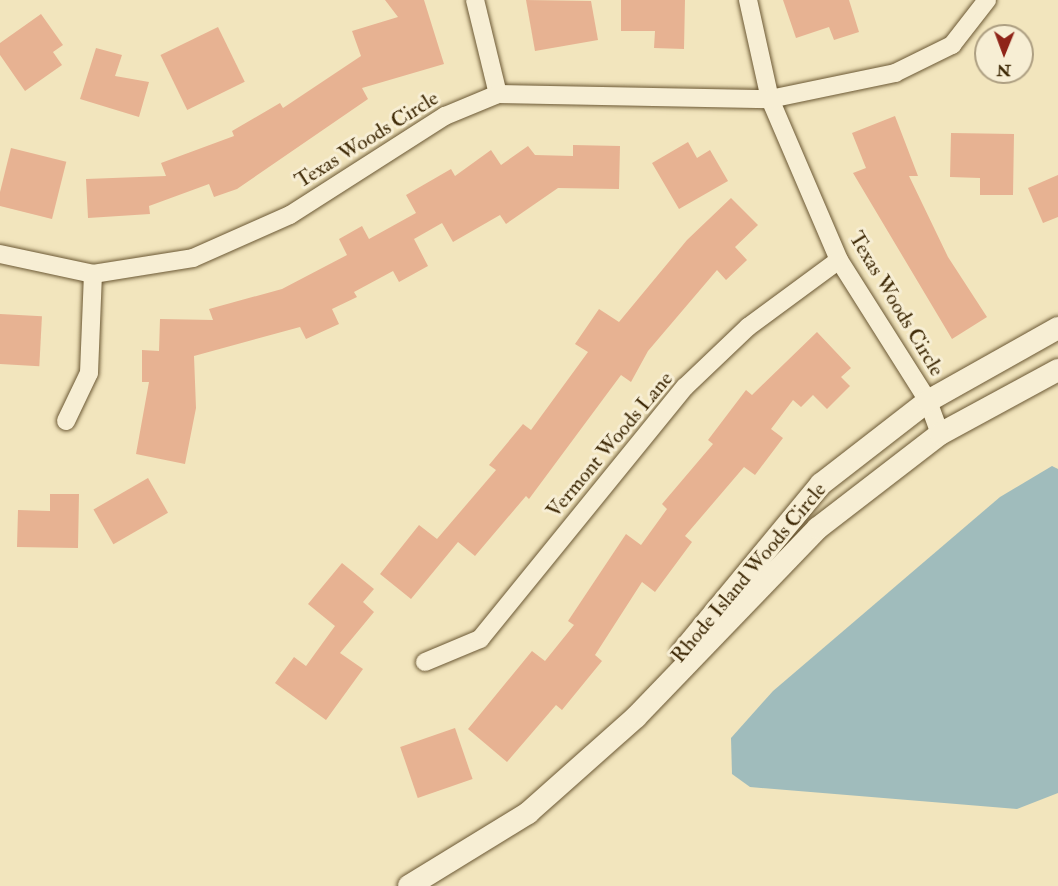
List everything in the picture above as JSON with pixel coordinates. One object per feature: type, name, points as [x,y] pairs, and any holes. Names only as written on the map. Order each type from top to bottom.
[{"type":"street","points":[[475,0],[498,94]]},
{"type":"street","name":"Texas Woods Circle","points":[[748,0],[770,99],[839,261],[928,401],[940,434]]},
{"type":"street","points":[[770,99],[895,73],[952,45],[987,0]]},
{"type":"street","name":"Texas Woods Circle","points":[[0,254],[93,274],[194,258],[290,215],[445,116],[498,94],[770,99]]},
{"type":"street","name":"Vermont Woods Lane","points":[[425,662],[480,639],[685,387],[748,327],[839,261]]},
{"type":"street","points":[[66,421],[89,373],[93,274]]},
{"type":"street","name":"Rhode Island Woods Circle","points":[[636,717],[706,619],[820,484],[928,401],[1058,328]]},
{"type":"street","name":"Rhode Island Woods Circle","points":[[409,886],[528,813],[636,717],[818,528],[940,434],[1058,370]]},
{"type":"water","points":[[1052,466],[1058,469],[1058,793],[1017,809],[750,787],[732,774],[731,738],[773,691],[1000,497]]},
{"type":"building","points":[[385,0],[424,0],[444,64],[362,88],[368,99],[237,189],[214,197],[209,184],[149,206],[150,214],[88,218],[86,179],[166,176],[161,163],[234,136],[232,131],[280,103],[283,108],[361,56],[352,31],[398,17]]},
{"type":"building","points":[[526,0],[591,1],[598,40],[535,51]]},
{"type":"building","points":[[621,0],[685,0],[684,49],[654,48],[655,31],[621,31]]},
{"type":"building","points":[[783,0],[849,0],[859,32],[834,40],[829,27],[796,38]]},
{"type":"building","points":[[41,14],[63,45],[53,52],[62,65],[25,91],[0,55],[0,43]]},
{"type":"building","points":[[218,27],[245,82],[187,110],[160,55]]},
{"type":"building","points":[[96,48],[122,55],[115,76],[149,82],[139,117],[80,99]]},
{"type":"building","points":[[895,116],[918,176],[909,176],[948,257],[987,317],[952,339],[853,173],[866,168],[852,133]]},
{"type":"building","points":[[951,133],[1014,134],[1013,195],[980,195],[980,178],[950,177]]},
{"type":"building","points":[[688,142],[697,158],[710,150],[728,181],[679,209],[652,163]]},
{"type":"building","points":[[573,145],[620,146],[619,189],[558,188],[506,224],[500,215],[453,242],[442,223],[414,239],[428,266],[399,282],[393,271],[354,292],[357,297],[332,309],[339,324],[306,339],[300,327],[194,356],[196,408],[185,464],[136,454],[149,382],[142,382],[142,350],[159,351],[160,319],[213,320],[209,309],[282,289],[347,255],[339,239],[362,226],[369,239],[416,213],[406,195],[451,169],[455,176],[491,150],[501,165],[528,146],[535,155],[573,156]]},
{"type":"building","points":[[11,148],[66,162],[52,219],[0,206],[0,192]]},
{"type":"building","points":[[1058,175],[1058,217],[1043,223],[1028,188]]},
{"type":"building","points":[[731,198],[758,225],[735,247],[747,260],[726,280],[717,270],[648,351],[631,382],[621,375],[529,499],[526,496],[475,556],[458,542],[411,599],[380,574],[419,525],[437,539],[496,470],[489,465],[523,424],[531,430],[588,352],[575,344],[599,309],[619,322],[687,240]]},
{"type":"building","points":[[0,314],[42,316],[39,366],[0,364]]},
{"type":"building","points":[[817,332],[851,368],[841,377],[850,386],[827,409],[813,395],[801,407],[793,400],[771,429],[783,438],[755,475],[744,467],[685,536],[692,542],[655,592],[642,582],[595,655],[602,661],[562,710],[556,705],[507,762],[468,729],[532,651],[545,661],[574,625],[568,621],[626,534],[641,545],[667,509],[662,504],[713,444],[708,440],[746,390],[752,395]]},
{"type":"building","points":[[148,478],[168,513],[113,544],[93,510]]},
{"type":"building","points":[[50,494],[79,494],[78,548],[17,547],[18,510],[50,511]]},
{"type":"building","points":[[342,563],[374,589],[363,602],[374,612],[340,653],[363,669],[326,720],[275,683],[294,657],[306,666],[335,626],[308,604]]},
{"type":"building","points":[[455,728],[473,779],[418,798],[400,747]]}]
